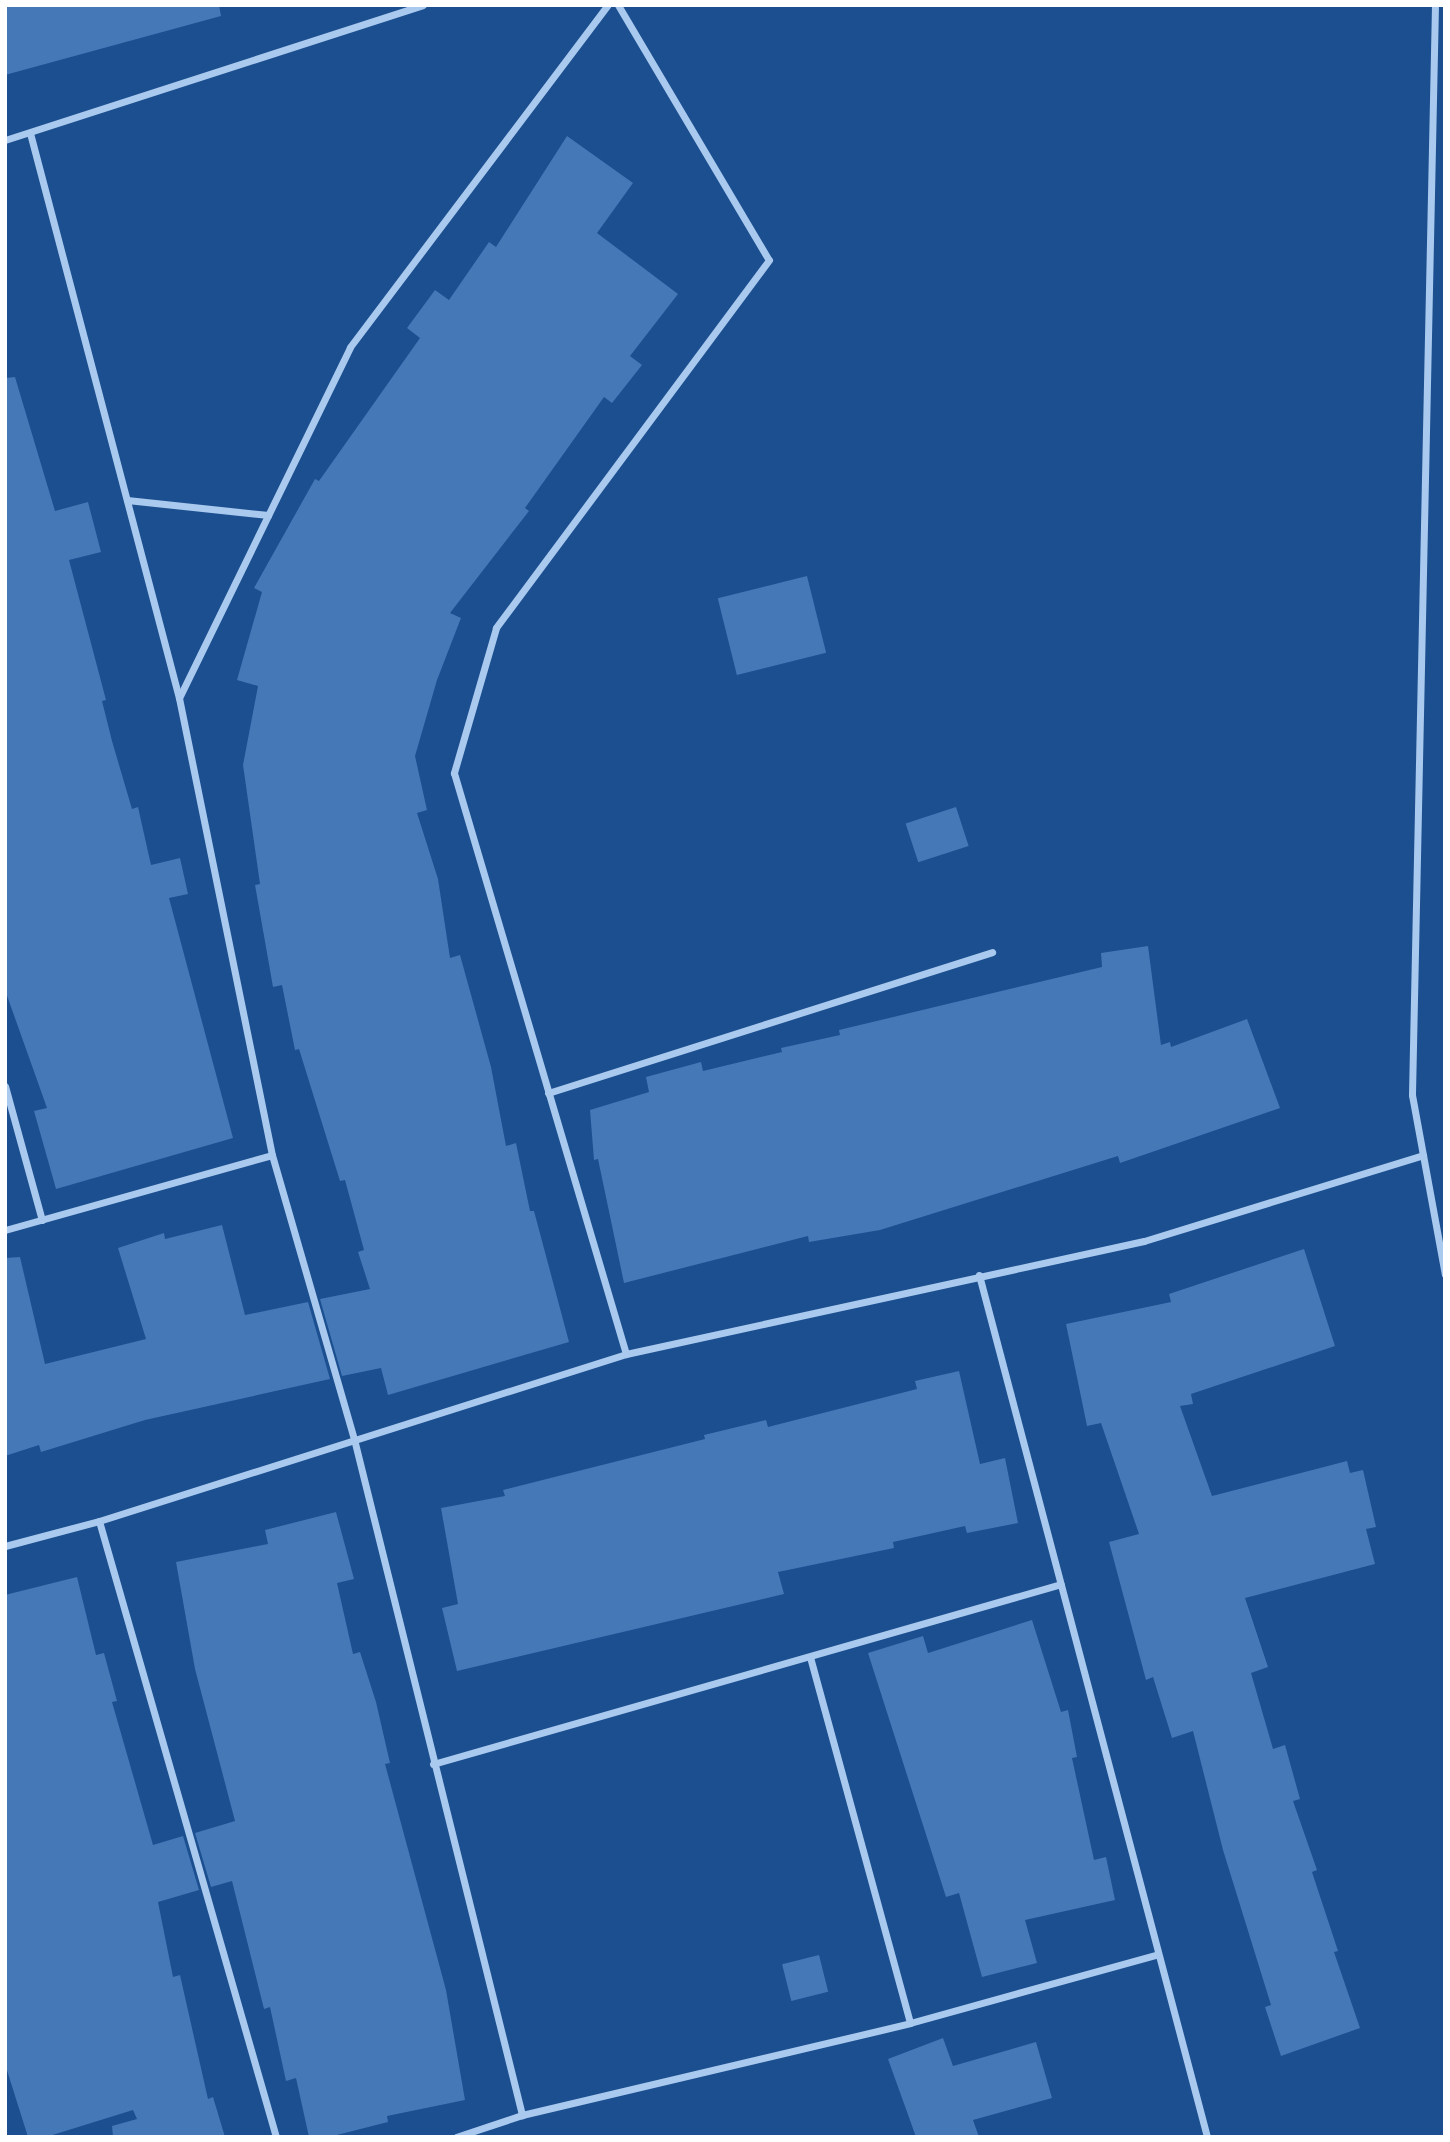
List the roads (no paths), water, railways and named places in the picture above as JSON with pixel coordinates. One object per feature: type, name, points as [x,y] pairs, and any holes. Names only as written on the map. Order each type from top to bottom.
[{"type":"street","points":[[5,140],[423,5]]},
{"type":"street","points":[[179,698],[350,347],[608,5]]},
{"type":"street","points":[[618,5],[769,260],[496,628],[454,774],[626,1354]]},
{"type":"street","points":[[1435,5],[1412,1095],[1445,1274]]},
{"type":"street","points":[[30,133],[179,698],[272,1155],[354,1439],[522,2115]]},
{"type":"street","points":[[127,500],[268,515]]},
{"type":"street","points":[[548,1093],[992,952]]},
{"type":"street","points":[[5,1086],[41,1220]]},
{"type":"street","points":[[5,1230],[272,1155]]},
{"type":"street","points":[[5,1546],[99,1521],[626,1354],[1144,1241],[1423,1155]]},
{"type":"street","points":[[979,1275],[1207,2137]]},
{"type":"street","points":[[99,1521],[276,2137]]},
{"type":"street","points":[[433,1764],[1061,1584]]},
{"type":"street","points":[[810,1657],[910,2023]]},
{"type":"street","points":[[456,2137],[522,2115],[910,2023],[1158,1954]]}]
